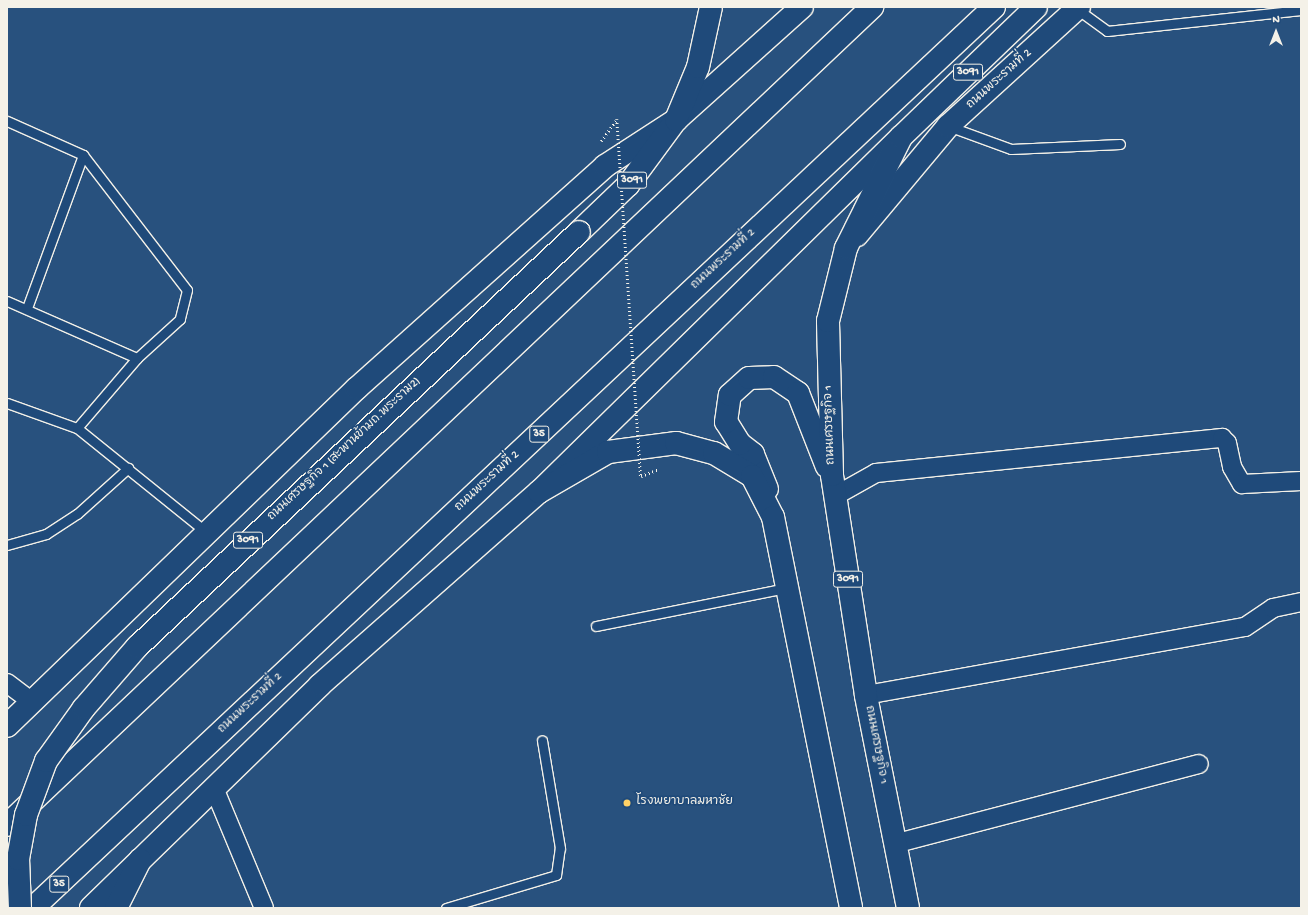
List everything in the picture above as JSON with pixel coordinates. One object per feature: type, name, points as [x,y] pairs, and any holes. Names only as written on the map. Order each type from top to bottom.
[{"type":"main road","name":"3091","points":[[676,120],[698,67],[711,7]]},
{"type":"main road","points":[[7,726],[357,388],[606,166],[676,120],[802,7]]},
{"type":"main road","points":[[7,825],[872,7]]},
{"type":"main road","name":"ถนนพระรามที่ 2","points":[[34,908],[994,7]]},
{"type":"main road","name":"ถนนเศรษฐกิจ 1","points":[[908,908],[894,844],[866,695],[835,491],[828,321],[846,248],[901,137],[1036,7]]},
{"type":"main road","name":"ถนนพระรามที่ 2","points":[[846,248],[948,126],[1078,8]]},
{"type":"main road","name":"ถนนเศรษฐกิจ 1 (สะพานข้ามถ.พระราม2)","points":[[20,908],[18,859],[26,815],[46,762],[84,708],[137,647],[252,537],[628,185],[676,120]]},
{"type":"main road","points":[[91,908],[320,685],[539,492],[901,137]]},
{"type":"main road","points":[[835,491],[798,393],[774,377],[749,378],[730,395],[726,422],[740,444],[752,454],[764,475],[851,908]]},
{"type":"main road","points":[[539,492],[608,452],[636,445],[681,443],[714,453],[752,476],[773,517]]},
{"type":"main road","points":[[116,908],[140,860]]},
{"type":"street","points":[[835,491],[876,473],[1222,438],[1227,443],[1232,467],[1242,484],[1301,481]]},
{"type":"street","points":[[866,695],[1245,627],[1273,608],[1301,602]]},
{"type":"street","points":[[7,683],[32,702]]},
{"type":"street","points":[[894,844],[1199,764]]},
{"type":"street","points":[[214,788],[264,908]]},
{"type":"lane","points":[[1078,8],[1107,31],[1301,10]]},
{"type":"lane","points":[[7,121],[83,155],[187,290],[180,319],[137,358],[77,428]]},
{"type":"lane","points":[[948,126],[1011,149],[1120,144]]},
{"type":"lane","points":[[27,308],[83,155]]},
{"type":"lane","points":[[7,301],[27,308],[137,358]]},
{"type":"lane","points":[[7,403],[77,428],[207,533]]},
{"type":"lane","points":[[7,545],[46,534],[77,514],[128,468]]},
{"type":"lane","points":[[596,626],[787,588]]},
{"type":"lane","points":[[446,908],[556,875],[560,848],[542,741]]},
{"type":"path","points":[[618,119],[641,476]]},
{"type":"place","name":"โรงพยาบาลมหาชัย","points":[[627,803]]}]
